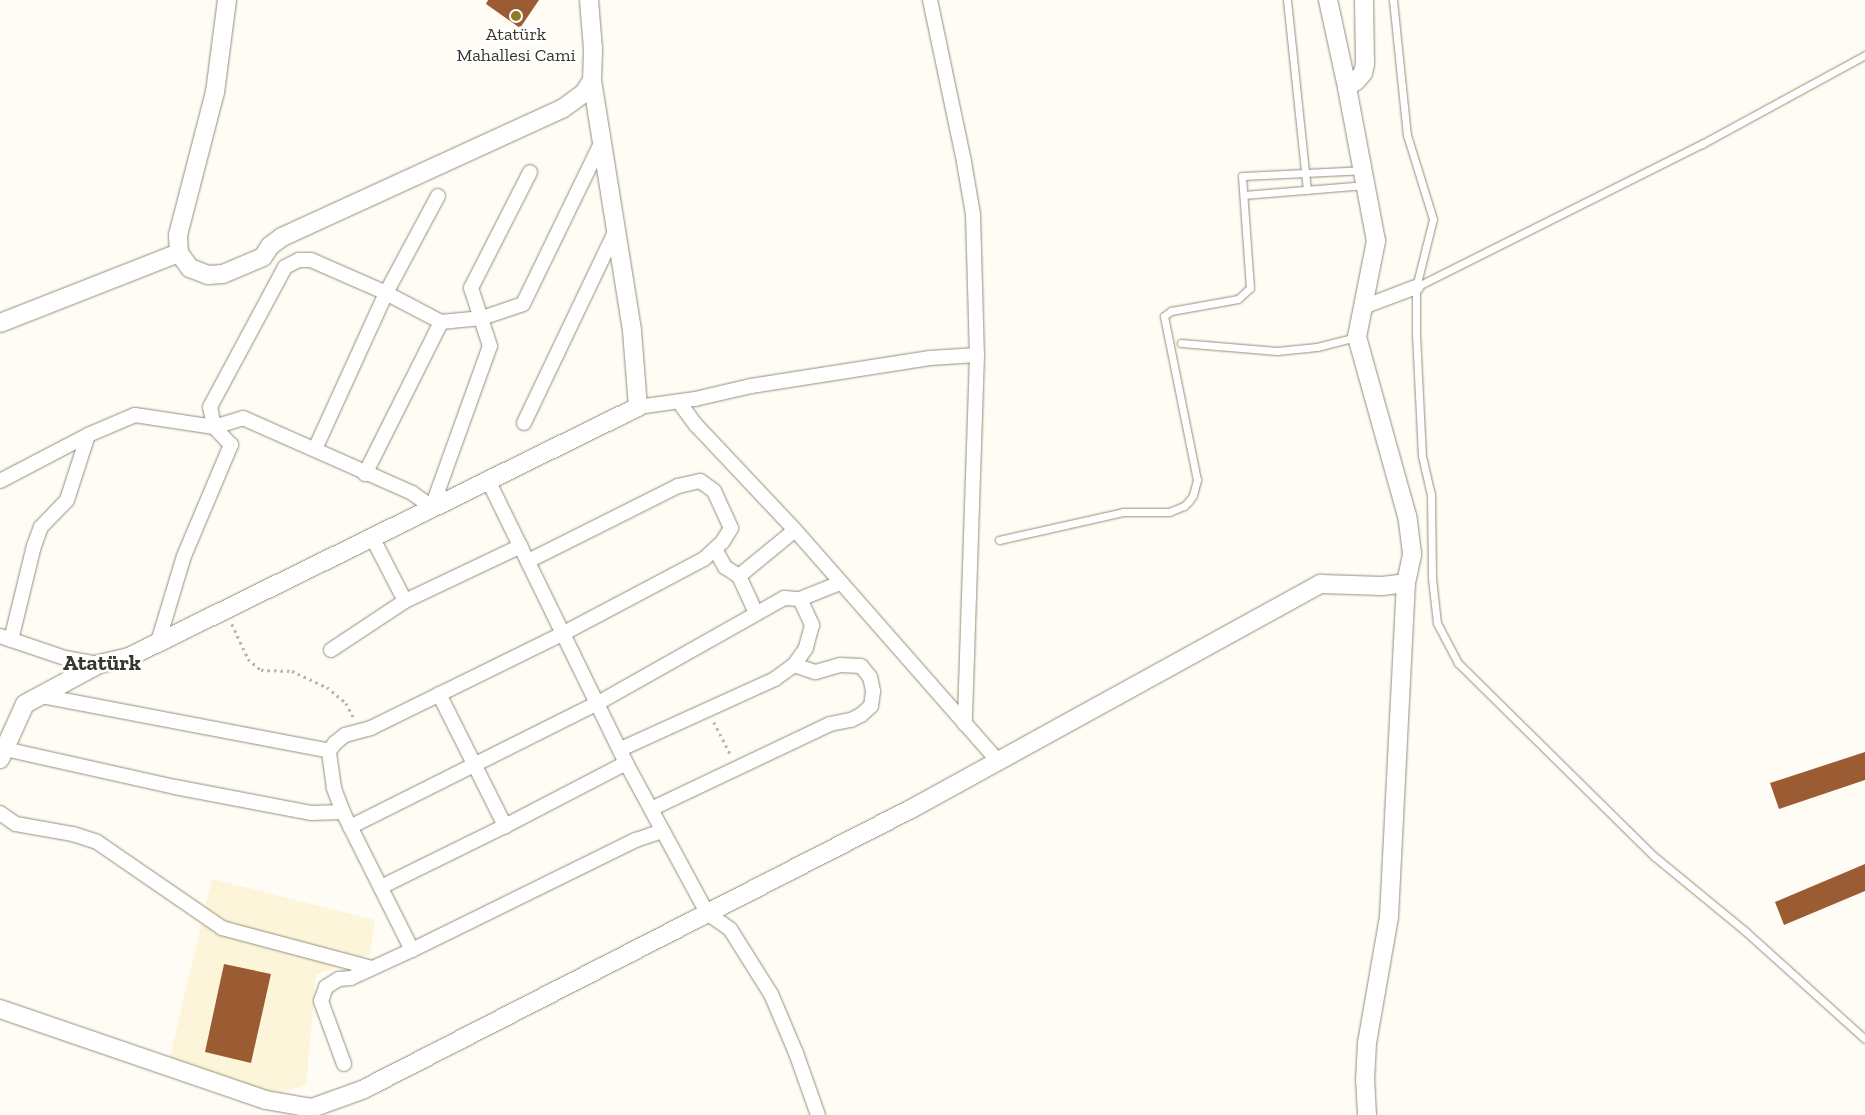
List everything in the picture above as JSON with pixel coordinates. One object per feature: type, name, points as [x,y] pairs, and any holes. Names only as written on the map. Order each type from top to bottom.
[{"type":"street","points":[[227,0],[215,92],[178,235],[179,253],[190,268],[208,275],[223,274],[263,257],[270,246],[282,237],[562,109],[584,94],[592,80]]},
{"type":"street","points":[[589,0],[592,80],[632,330],[638,406]]},
{"type":"street","points":[[930,0],[973,214],[977,355],[965,724]]},
{"type":"street","points":[[1328,0],[1347,87],[1376,241],[1357,336],[1407,516],[1412,554],[1406,583],[1389,917],[1367,1043],[1367,1115]]},
{"type":"street","points":[[1347,87],[1363,73],[1365,64],[1364,0]]},
{"type":"street","points":[[158,642],[184,556],[232,445],[214,427],[210,407],[285,267],[299,260],[311,260],[386,293],[441,322],[482,318],[523,304],[602,141]]},
{"type":"street","points":[[432,507],[490,346],[471,288],[530,172]]},
{"type":"street","points":[[315,449],[386,293],[438,196]]},
{"type":"street","points":[[524,423],[616,230]]},
{"type":"street","points":[[0,324],[179,253]]},
{"type":"street","points":[[1363,306],[1416,287]]},
{"type":"street","points":[[365,474],[441,322]]},
{"type":"street","points":[[343,812],[311,813],[3,754],[24,704],[99,664],[129,657],[638,406],[679,402],[751,386],[930,358],[977,355]]},
{"type":"street","points":[[679,402],[696,425],[795,530],[998,761]]},
{"type":"street","points":[[0,481],[88,435],[135,415],[214,427],[243,418],[412,494],[432,507]]},
{"type":"street","points":[[88,435],[67,500],[40,527],[6,638],[65,658],[99,664]]},
{"type":"street","points":[[488,480],[624,756],[707,913],[730,929],[771,994],[796,1053],[818,1115]]},
{"type":"street","points":[[329,751],[345,735],[361,730],[439,694],[704,559],[715,549],[731,528],[714,491],[700,481],[678,486],[528,561]]},
{"type":"street","points":[[739,576],[795,530]]},
{"type":"street","points":[[372,537],[404,601]]},
{"type":"street","points":[[331,650],[404,601],[521,546]]},
{"type":"street","points":[[715,549],[725,567],[739,576],[756,613]]},
{"type":"street","points":[[350,827],[598,703],[784,598],[800,599],[840,583]]},
{"type":"street","points":[[0,1009],[161,1066],[266,1100],[312,1108],[362,1090],[911,809],[1321,584],[1382,586],[1406,583]]},
{"type":"street","points":[[381,887],[505,826],[624,756],[708,710],[775,679],[794,665],[806,648],[812,625],[800,599]]},
{"type":"street","points":[[651,809],[830,724],[851,720],[861,715],[871,706],[873,691],[870,677],[861,666],[840,665],[814,672],[794,665]]},
{"type":"street","points":[[439,694],[505,826]]},
{"type":"street","points":[[42,696],[329,751]]},
{"type":"street","points":[[329,751],[334,788],[343,812],[412,950]]},
{"type":"street","points":[[0,813],[16,824],[73,834],[97,842],[116,852],[222,928],[372,968]]},
{"type":"street","points":[[344,1064],[321,1001],[326,987],[339,979],[351,978],[412,950],[636,840],[662,831]]},
{"type":"lane","points":[[1287,0],[1307,190]]},
{"type":"lane","points":[[1393,0],[1407,135],[1433,219],[1416,287],[1416,334],[1422,456],[1431,494],[1432,578],[1436,623],[1458,663],[1655,857],[1744,931],[1865,1039]]},
{"type":"lane","points":[[1416,287],[1702,144],[1865,55]]},
{"type":"lane","points":[[999,540],[1123,512],[1169,512],[1184,506],[1194,495],[1197,480],[1164,316],[1171,311],[1238,299],[1247,293],[1251,283],[1242,176],[1305,173],[1365,178]]},
{"type":"lane","points":[[1244,195],[1307,190],[1365,178]]},
{"type":"lane","points":[[1181,343],[1277,351],[1317,347],[1357,336]]},
{"type":"path","points":[[225,609],[248,658],[261,670],[292,671],[327,687],[346,703],[361,730]]},
{"type":"path","points":[[708,710],[737,768]]},
{"type":"shaded area","points":[[212,879],[375,920],[370,954],[316,975],[306,1085],[273,1095],[168,1065]]},
{"type":"building","name":"Atatürk Mahallesi Cami","points":[[488,0],[539,0],[520,28],[486,4]]},
{"type":"building","points":[[1865,752],[1865,780],[1779,809],[1770,783]]},
{"type":"building","points":[[1865,864],[1865,891],[1784,925],[1775,902]]},
{"type":"building","points":[[224,964],[271,974],[251,1063],[205,1052]]},
{"type":"place","name":"Atatürk Mahallesi Cami","points":[[516,16]]},
{"type":"district","name":"Atatürk","points":[[102,663]]}]
